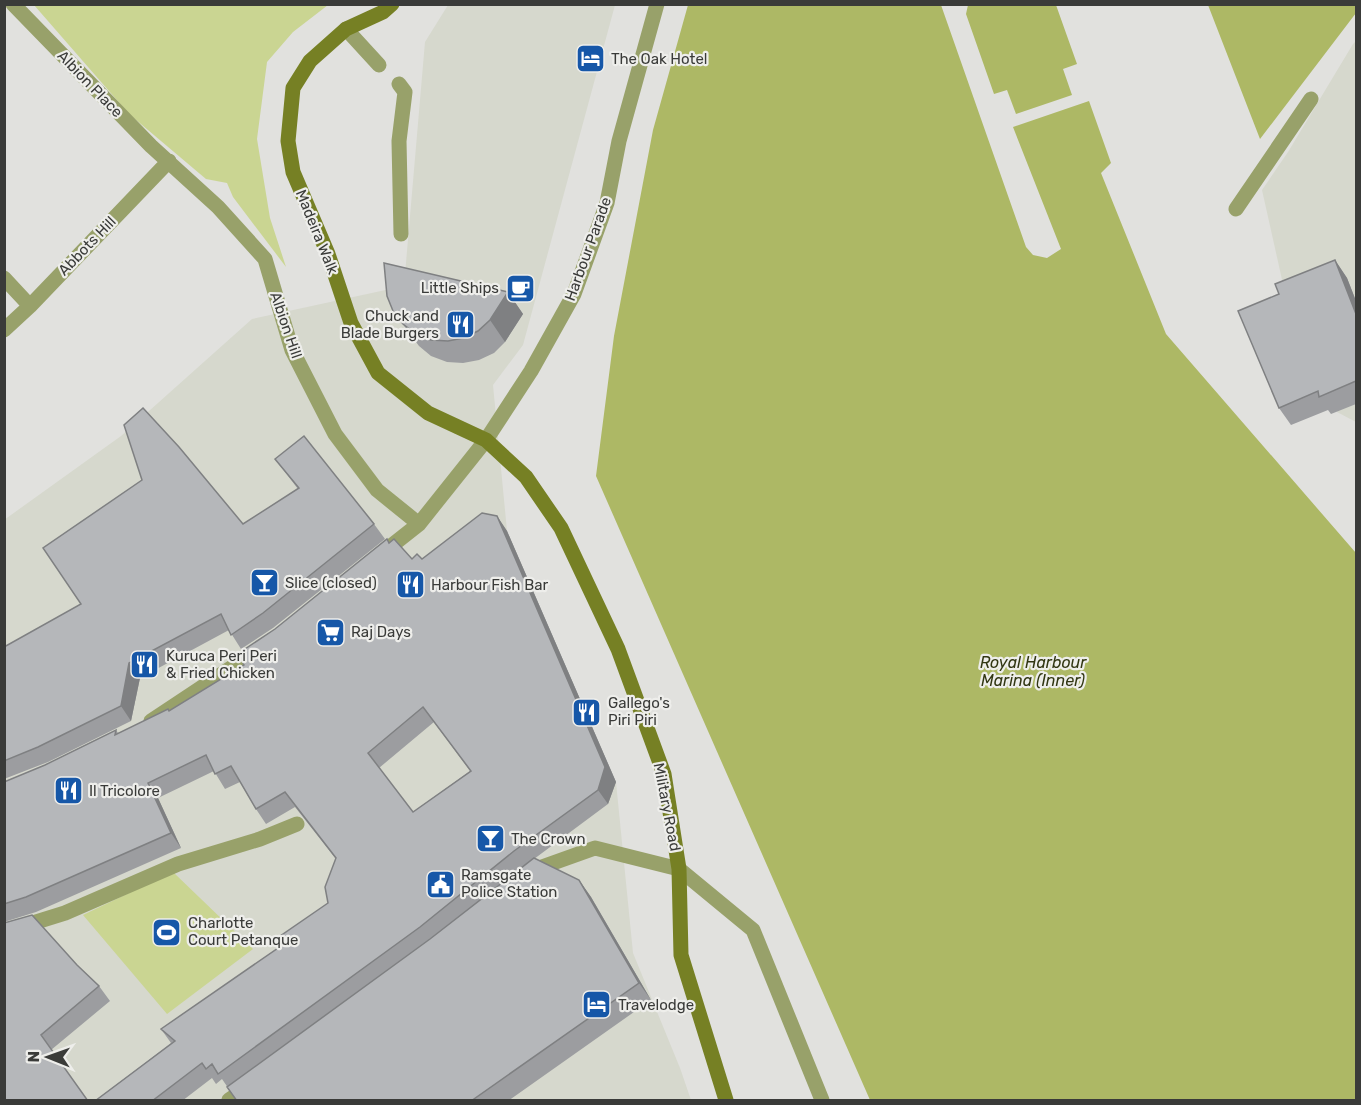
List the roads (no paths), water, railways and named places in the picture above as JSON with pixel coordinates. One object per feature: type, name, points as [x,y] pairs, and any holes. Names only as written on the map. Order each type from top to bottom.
[{"type":"main road","name":"Madeira Walk","points":[[392,4],[383,12],[346,29],[310,61],[293,88],[288,141],[293,172],[328,254],[351,323],[378,373],[428,413],[486,440]]},
{"type":"main road","name":"Military Road","points":[[486,440],[526,477],[561,528],[618,649],[664,774],[679,869]]},
{"type":"main road","points":[[679,869],[681,955],[726,1101]]},
{"type":"street","name":"Albion Place","points":[[13,4],[151,146],[169,161]]},
{"type":"street","name":"Harbour Parade","points":[[372,561],[419,524],[486,440],[531,371],[574,294],[607,203],[620,141],[657,4]]},
{"type":"street","points":[[346,29],[379,65]]},
{"type":"street","points":[[399,84],[405,92],[399,141],[401,234]]},
{"type":"street","points":[[1236,209],[1311,99]]},
{"type":"street","name":"Abbots Hill","points":[[4,330],[30,306],[169,161]]},
{"type":"street","name":"Albion Hill","points":[[169,161],[218,207],[265,259],[292,351],[335,434],[377,490],[419,524]]},
{"type":"street","points":[[4,278],[30,306]]},
{"type":"street","points":[[138,728],[270,642]]},
{"type":"street","points":[[4,932],[65,913],[178,864],[260,839],[297,824]]},
{"type":"street","points":[[520,883],[539,868],[595,848],[679,869]]},
{"type":"street","name":"Military Road","points":[[679,869],[753,930],[822,1101]]},
{"type":"street","points":[[229,1101],[267,1073]]},
{"type":"water","name":"Royal Harbour Marina (Inner)","points":[[688,5],[941,5],[1026,247],[1033,255],[1047,258],[1061,249],[1013,127],[1089,101],[1111,163],[1101,173],[1166,334],[1356,553],[1356,1100],[870,1100],[596,476],[614,336],[653,130]]},
{"type":"water","points":[[968,5],[1056,5],[1077,64],[1063,69],[1072,95],[1016,114],[1007,90],[994,94],[966,14]]},
{"type":"water","points":[[1208,5],[1356,5],[1356,13],[1260,139]]},
{"type":"place","name":"The Oak Hotel","points":[[590,59]]},
{"type":"place","name":"Little Ships","points":[[520,288]]},
{"type":"place","name":"Chuck and Blade Burgers","points":[[460,325]]},
{"type":"place","name":"Slice (closed)","points":[[264,583]]},
{"type":"place","name":"Harbour Fish Bar","points":[[410,585]]},
{"type":"place","name":"Raj Days","points":[[330,632]]},
{"type":"place","name":"Kuruca Peri Peri & Fried Chicken","points":[[145,665]]},
{"type":"place","name":"Gallego's Piri Piri","points":[[587,712]]},
{"type":"place","name":"Il Tricolore","points":[[68,791]]},
{"type":"place","name":"The Crown","points":[[490,839]]},
{"type":"place","name":"Ramsgate Police Station","points":[[440,884]]},
{"type":"place","name":"Charlotte Court Petanque","points":[[167,932]]},
{"type":"place","name":"Travelodge","points":[[597,1005]]}]
